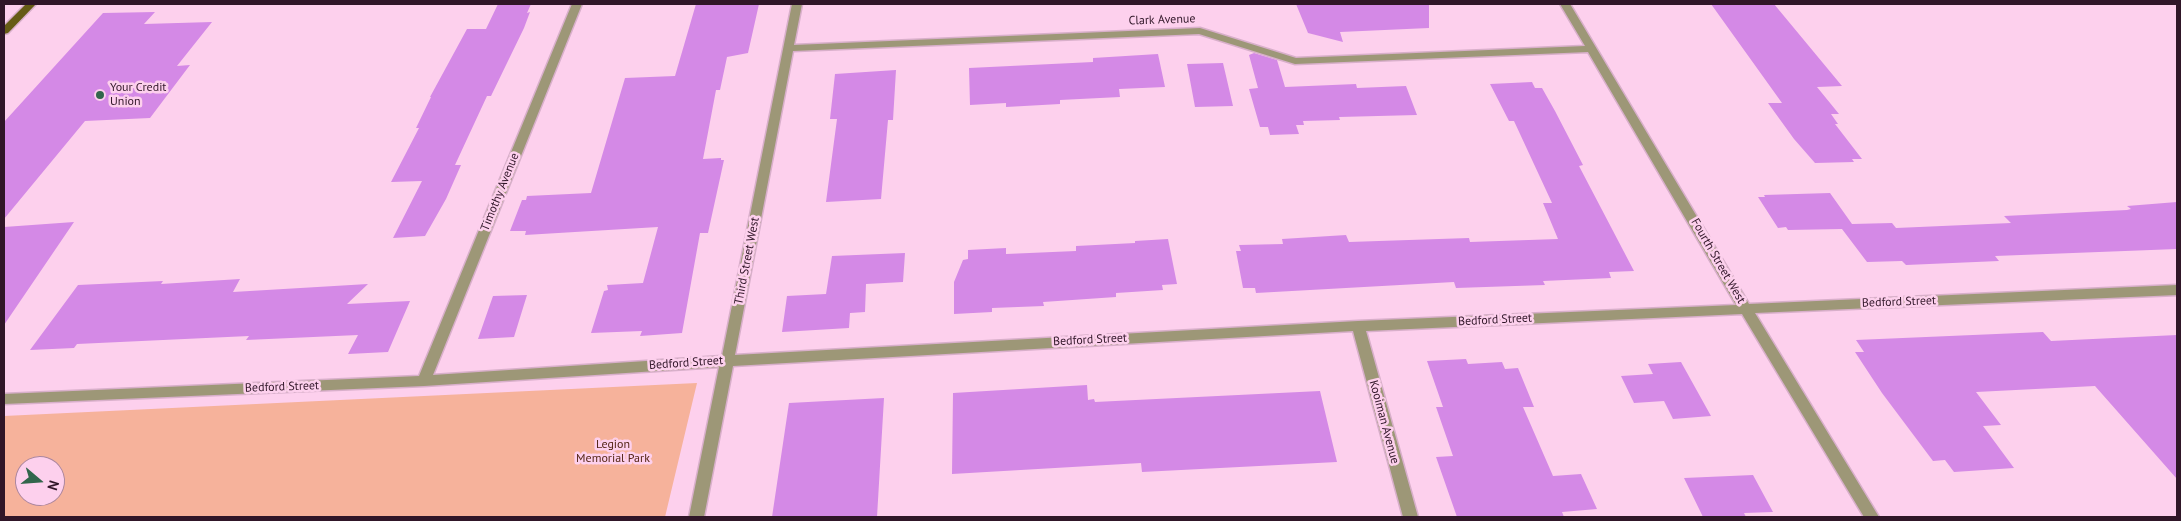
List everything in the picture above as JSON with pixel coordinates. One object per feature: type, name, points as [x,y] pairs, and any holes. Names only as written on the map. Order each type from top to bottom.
[{"type":"main road","points":[[4,31],[31,4]]},
{"type":"street","name":"Timothy Avenue","points":[[424,381],[577,4]]},
{"type":"street","name":"Third Street West","points":[[697,517],[797,4]]},
{"type":"street","name":"Fourth Street West","points":[[1565,4],[1745,308],[1872,517]]},
{"type":"street","name":"Clark Avenue","points":[[787,48],[1200,31],[1295,61],[1593,49]]},
{"type":"street","name":"Bedford Street","points":[[4,399],[424,381],[728,361],[1358,326],[2177,290]]},
{"type":"street","name":"Kooiman Avenue","points":[[1358,326],[1411,517]]},
{"type":"green space","name":"Legion Memorial Park","points":[[697,383],[665,517],[4,517],[4,416]]},
{"type":"building","points":[[498,4],[531,4],[524,28],[491,96],[487,96],[455,165],[461,165],[446,199],[425,236],[393,238],[422,181],[391,182],[419,128],[416,128],[430,97],[467,29],[486,29]]},
{"type":"building","points":[[696,4],[759,4],[748,53],[727,57],[720,90],[716,90],[703,159],[721,158],[721,160],[724,160],[708,233],[700,233],[682,333],[640,336],[642,331],[591,333],[604,291],[608,290],[607,285],[643,283],[658,227],[525,235],[526,231],[510,231],[522,200],[526,200],[527,196],[591,193],[625,78],[675,76]]},
{"type":"building","points":[[1296,4],[1429,4],[1429,28],[1340,32],[1343,42],[1308,33]]},
{"type":"building","points":[[1711,4],[1774,4],[1842,86],[1817,87],[1839,114],[1831,114],[1838,124],[1835,124],[1862,159],[1852,159],[1854,162],[1815,163],[1794,139],[1768,103],[1782,103]]},
{"type":"building","points":[[155,12],[144,24],[212,22],[177,66],[190,65],[150,118],[85,121],[4,219],[4,122],[103,13]]},
{"type":"building","points":[[1254,53],[1277,60],[1285,87],[1356,84],[1357,88],[1406,86],[1417,115],[1339,117],[1340,120],[1303,121],[1304,125],[1296,125],[1299,134],[1270,135],[1268,127],[1260,127],[1249,89],[1258,88],[1249,55]]},
{"type":"building","points":[[1158,54],[1165,87],[1119,89],[1120,97],[1060,100],[1060,104],[1006,107],[1006,103],[970,105],[969,68],[1093,62],[1093,58]]},
{"type":"building","points":[[1223,63],[1233,106],[1195,107],[1187,64]]},
{"type":"building","points":[[896,70],[893,120],[888,120],[881,199],[826,202],[837,119],[830,119],[835,74]]},
{"type":"building","points":[[1532,82],[1535,88],[1542,88],[1555,111],[1583,165],[1579,166],[1634,271],[1609,272],[1611,278],[1543,281],[1545,285],[1456,288],[1454,282],[1256,293],[1255,288],[1243,288],[1236,251],[1241,251],[1239,245],[1283,244],[1282,239],[1346,235],[1349,242],[1469,238],[1470,242],[1558,239],[1543,203],[1552,203],[1514,121],[1509,121],[1490,84]]},
{"type":"building","points":[[1830,193],[1852,224],[1892,223],[1896,228],[2011,223],[2004,216],[2127,210],[2131,209],[2127,206],[2177,202],[2177,249],[1995,256],[1999,261],[1906,265],[1902,261],[1867,262],[1842,229],[1788,230],[1786,227],[1778,228],[1758,197],[1765,197],[1764,195]]},
{"type":"building","points":[[74,222],[4,325],[4,227]]},
{"type":"building","points":[[1168,239],[1177,284],[1162,285],[1163,290],[1116,293],[1116,297],[1043,302],[1044,306],[992,308],[992,312],[954,314],[954,282],[963,260],[968,259],[968,250],[1006,248],[1006,254],[1076,251],[1076,246]]},
{"type":"building","points":[[905,253],[903,282],[866,284],[865,312],[850,313],[849,328],[782,332],[787,296],[826,294],[832,256]]},
{"type":"building","points":[[240,279],[233,292],[368,284],[347,304],[410,301],[388,352],[348,354],[358,335],[246,340],[249,336],[77,344],[74,348],[30,350],[78,285],[163,281],[161,284]]},
{"type":"building","points":[[527,295],[514,337],[478,339],[493,296]]},
{"type":"building","points":[[2043,332],[2051,341],[2177,335],[2177,479],[2095,386],[1976,392],[2001,425],[1983,426],[2014,468],[1954,472],[1945,460],[1933,461],[1882,393],[1855,352],[1864,352],[1856,340]]},
{"type":"building","points":[[1466,359],[1468,364],[1502,362],[1505,369],[1518,368],[1534,407],[1523,407],[1553,476],[1581,474],[1597,509],[1562,512],[1564,517],[1457,517],[1436,457],[1453,456],[1436,407],[1443,407],[1427,361]]},
{"type":"building","points":[[1681,362],[1711,416],[1673,419],[1664,401],[1634,403],[1621,376],[1653,374],[1648,364]]},
{"type":"building","points":[[1087,385],[1088,400],[1094,399],[1095,402],[1320,391],[1337,462],[1142,472],[1141,463],[952,474],[953,393]]},
{"type":"building","points":[[884,398],[877,517],[772,517],[789,403]]},
{"type":"building","points":[[1753,475],[1773,512],[1744,513],[1746,517],[1703,517],[1684,478]]},
{"type":"place","name":"Your Credit Union","points":[[100,95]]}]
